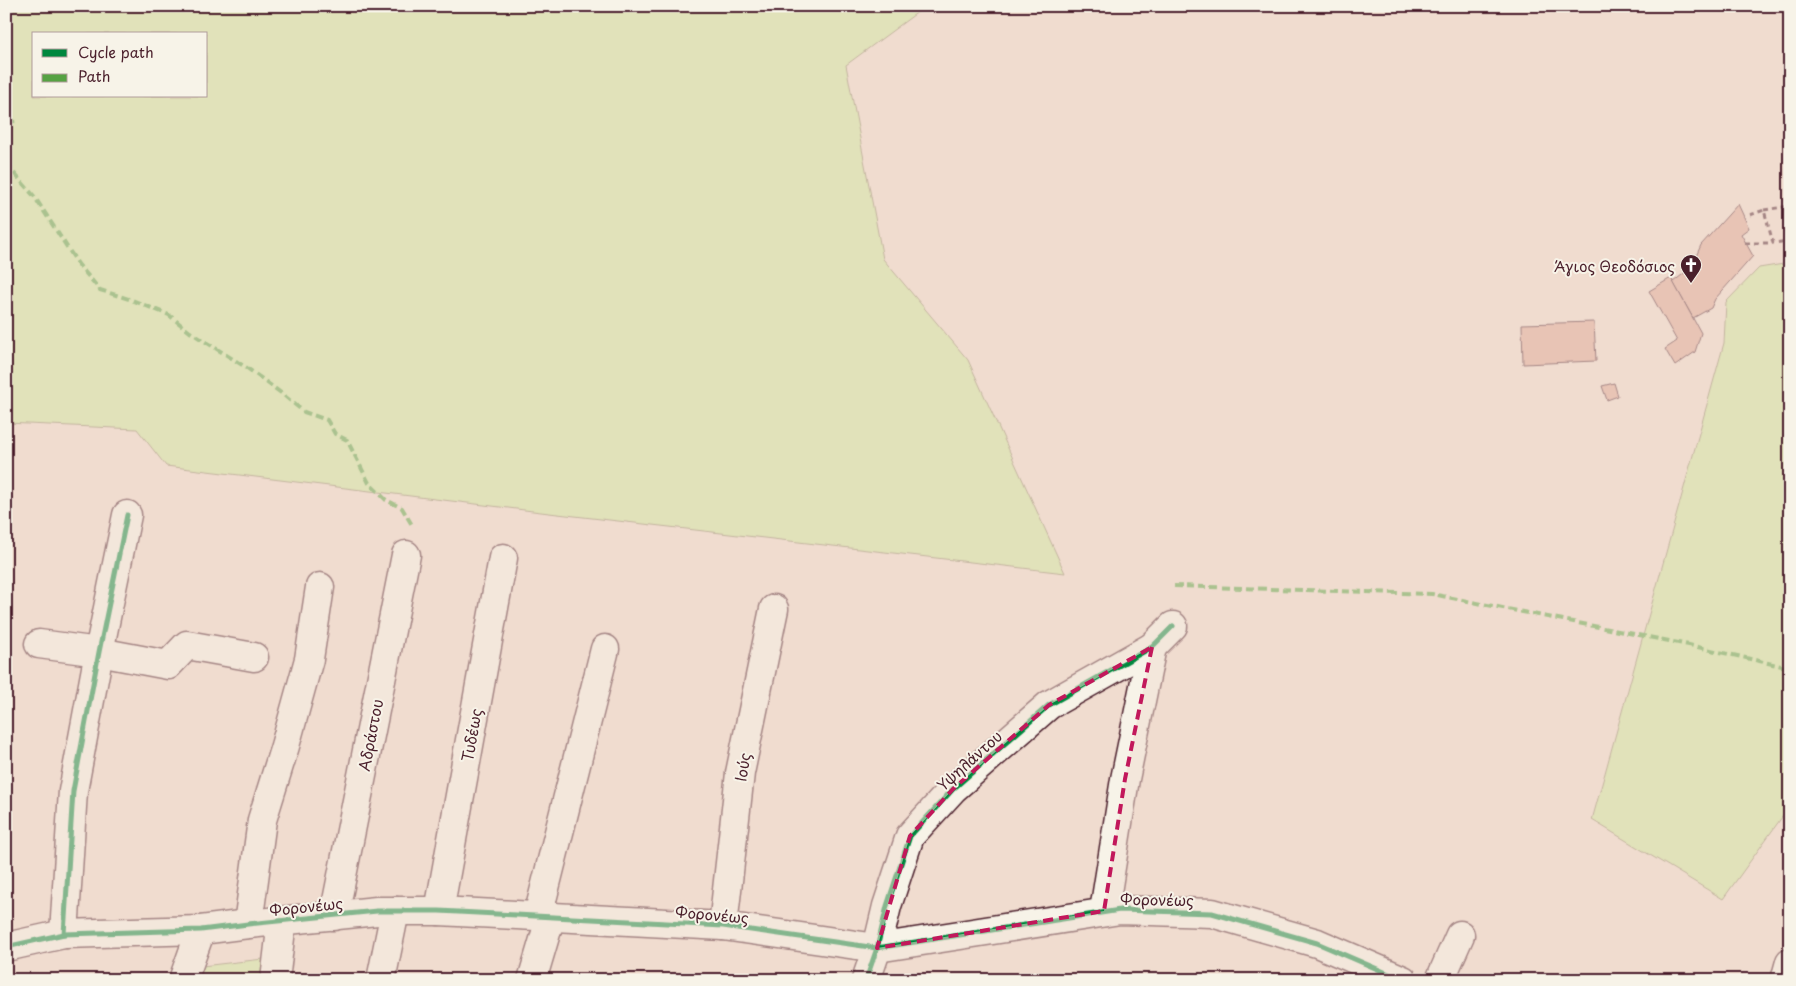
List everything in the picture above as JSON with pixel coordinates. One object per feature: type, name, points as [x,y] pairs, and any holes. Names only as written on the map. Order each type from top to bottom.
[{"type":"street","points":[[64,934],[73,792],[98,652],[127,515]]},
{"type":"street","name":"Αδράστου","points":[[334,916],[406,555]]},
{"type":"street","name":"Τυδέως","points":[[439,911],[503,558]]},
{"type":"street","points":[[248,924],[262,820],[309,659],[320,588]]},
{"type":"street","name":"Ιούς","points":[[723,926],[740,774],[774,609]]},
{"type":"street","name":"Υψηλάντου","points":[[866,980],[877,948],[887,906],[910,836],[953,789],[1049,705],[1152,647],[1173,626]]},
{"type":"street","points":[[39,644],[98,652],[168,665],[188,645],[254,657]]},
{"type":"street","points":[[1104,911],[1124,779],[1152,647]]},
{"type":"street","points":[[532,980],[544,916],[605,649]]},
{"type":"street","name":"Φορονέως","points":[[6,947],[64,934],[201,930],[395,911],[439,911],[723,926],[877,948],[1120,910],[1212,913],[1317,943],[1403,980]]},
{"type":"street","points":[[380,980],[395,911]]},
{"type":"street","points":[[275,980],[282,921]]},
{"type":"street","points":[[183,980],[201,930]]},
{"type":"street","points":[[1440,980],[1460,935]]},
{"type":"street","points":[[1785,980],[1790,962]]},
{"type":"path","points":[[1750,215],[1764,210],[1790,206]]},
{"type":"path","points":[[1764,210],[1773,243]]},
{"type":"path","points":[[1745,243],[1790,241]]},
{"type":"highlighted area","points":[[1152,647],[1125,779],[1104,911],[877,948],[910,836],[953,789],[1049,705]]},
{"type":"green space","points":[[6,6],[926,6],[846,65],[883,259],[968,360],[1065,573],[166,466],[137,429],[6,423]]},
{"type":"green space","points":[[1790,263],[1790,806],[1723,899],[1592,820],[1724,343],[1726,302],[1759,268]]},
{"type":"green space","points":[[272,958],[269,980],[197,980],[202,966]]},
{"type":"building","points":[[1738,204],[1749,228],[1741,234],[1753,256],[1715,299],[1711,308],[1693,318],[1673,282],[1691,268],[1701,245]]},
{"type":"building","points":[[1671,278],[1701,333],[1695,352],[1675,366],[1665,349],[1677,341],[1649,291]]},
{"type":"building","points":[[1594,322],[1596,361],[1523,364],[1522,324]]},
{"type":"building","points":[[1614,383],[1618,396],[1607,400],[1602,386]]},
{"type":"marked path","points":[[6,116],[16,121],[6,122]]},
{"type":"marked path","points":[[6,164],[34,196],[78,264],[100,290],[169,315],[190,332],[247,368],[304,412],[327,420],[335,434],[347,440],[369,483],[386,500],[402,508],[412,525]]},
{"type":"marked path","points":[[1174,586],[1432,594],[1689,645],[1790,668]]},
{"type":"cycle path","points":[[64,934],[73,791],[127,515]]},
{"type":"cycle path","points":[[866,980],[877,948],[887,906],[910,836],[953,789],[1049,705],[1152,647],[1173,626]]},
{"type":"cycle path","points":[[6,947],[64,934],[201,930],[377,911],[439,911],[723,926],[877,948],[1120,910],[1212,913],[1317,943],[1403,980]]},
{"type":"place","name":"Άγιος Θεοδόσιος","points":[[1691,284]]}]
